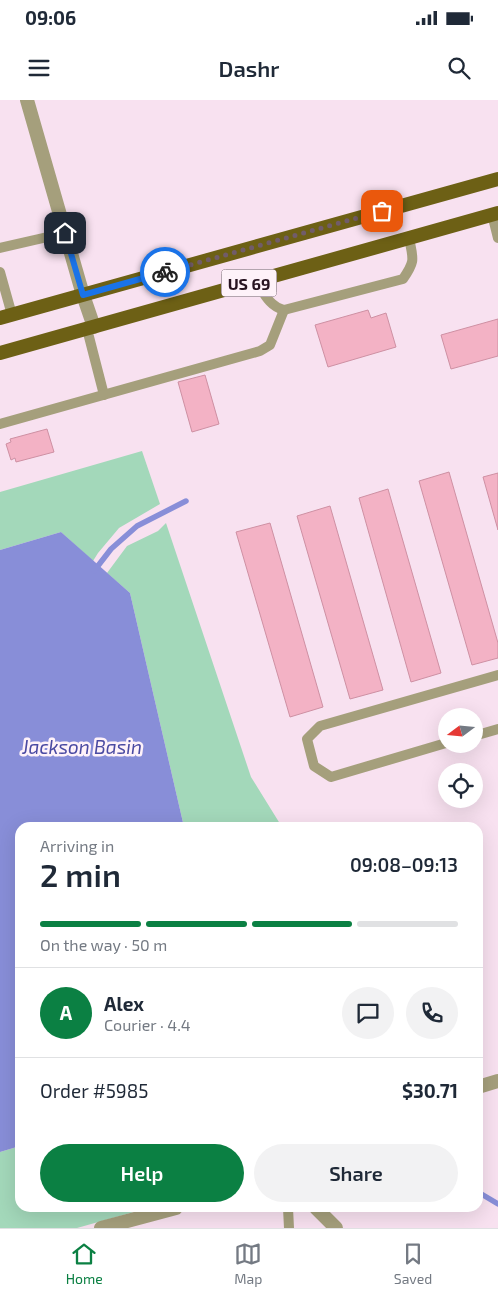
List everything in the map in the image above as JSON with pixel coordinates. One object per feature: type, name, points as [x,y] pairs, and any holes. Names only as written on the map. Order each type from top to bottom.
[{"type":"main road","name":"US 69","points":[[6,316],[498,179]]},
{"type":"main road","name":"US 69","points":[[0,353],[495,214]]},
{"type":"street","points":[[27,100],[91,328]]},
{"type":"street","points":[[483,1086],[498,1081]]},
{"type":"street","points":[[101,1228],[142,1222],[166,1212]]},
{"type":"street","points":[[320,1212],[336,1228]]},
{"type":"lane","points":[[495,214],[498,238]]},
{"type":"lane","points":[[0,248],[65,233]]},
{"type":"lane","points":[[256,281],[268,301],[277,308],[284,310],[403,279],[413,260],[409,238]]},
{"type":"lane","points":[[0,272],[6,316]]},
{"type":"lane","points":[[0,424],[260,351],[270,345],[284,310]]},
{"type":"lane","points":[[91,328],[104,395]]},
{"type":"lane","points":[[438,746],[331,777],[314,766],[307,739],[320,726],[498,675]]},
{"type":"lane","points":[[483,733],[498,729]]},
{"type":"lane","points":[[288,1212],[288,1228]]},
{"type":"green space","points":[[142,451],[160,504],[119,528],[93,561],[61,532],[0,550],[0,492]]},
{"type":"green space","points":[[166,523],[251,777],[279,822],[183,822],[130,593],[107,573],[127,546],[158,531]]},
{"type":"green space","points":[[15,1148],[15,1212],[134,1212],[77,1228],[0,1228],[0,1152]]},
{"type":"water","name":"Jackson Basin","points":[[61,532],[130,593],[183,822],[15,822],[15,1148],[0,1152],[0,550]]},
{"type":"building","points":[[368,310],[371,318],[386,313],[396,347],[328,367],[315,325]]},
{"type":"building","points":[[498,319],[498,356],[451,369],[441,335]]},
{"type":"building","points":[[205,375],[219,424],[192,432],[178,382]]},
{"type":"building","points":[[47,429],[54,452],[16,462],[15,458],[11,460],[6,444],[11,442],[10,439]]},
{"type":"building","points":[[449,472],[498,643],[498,658],[472,665],[419,481]]},
{"type":"building","points":[[498,473],[498,530],[483,477]]},
{"type":"building","points":[[388,489],[441,673],[411,682],[359,498]]},
{"type":"building","points":[[330,506],[383,690],[350,699],[297,516]]},
{"type":"building","points":[[270,523],[323,707],[290,717],[236,532]]},
{"type":"waterway","points":[[94,571],[111,549],[137,526],[186,501]]},
{"type":"waterway","points":[[483,1195],[498,1204]]},
{"type":"way so far","points":[[165,272],[382,211]]},
{"type":"route","points":[[65,233],[83,295],[165,272]]}]
